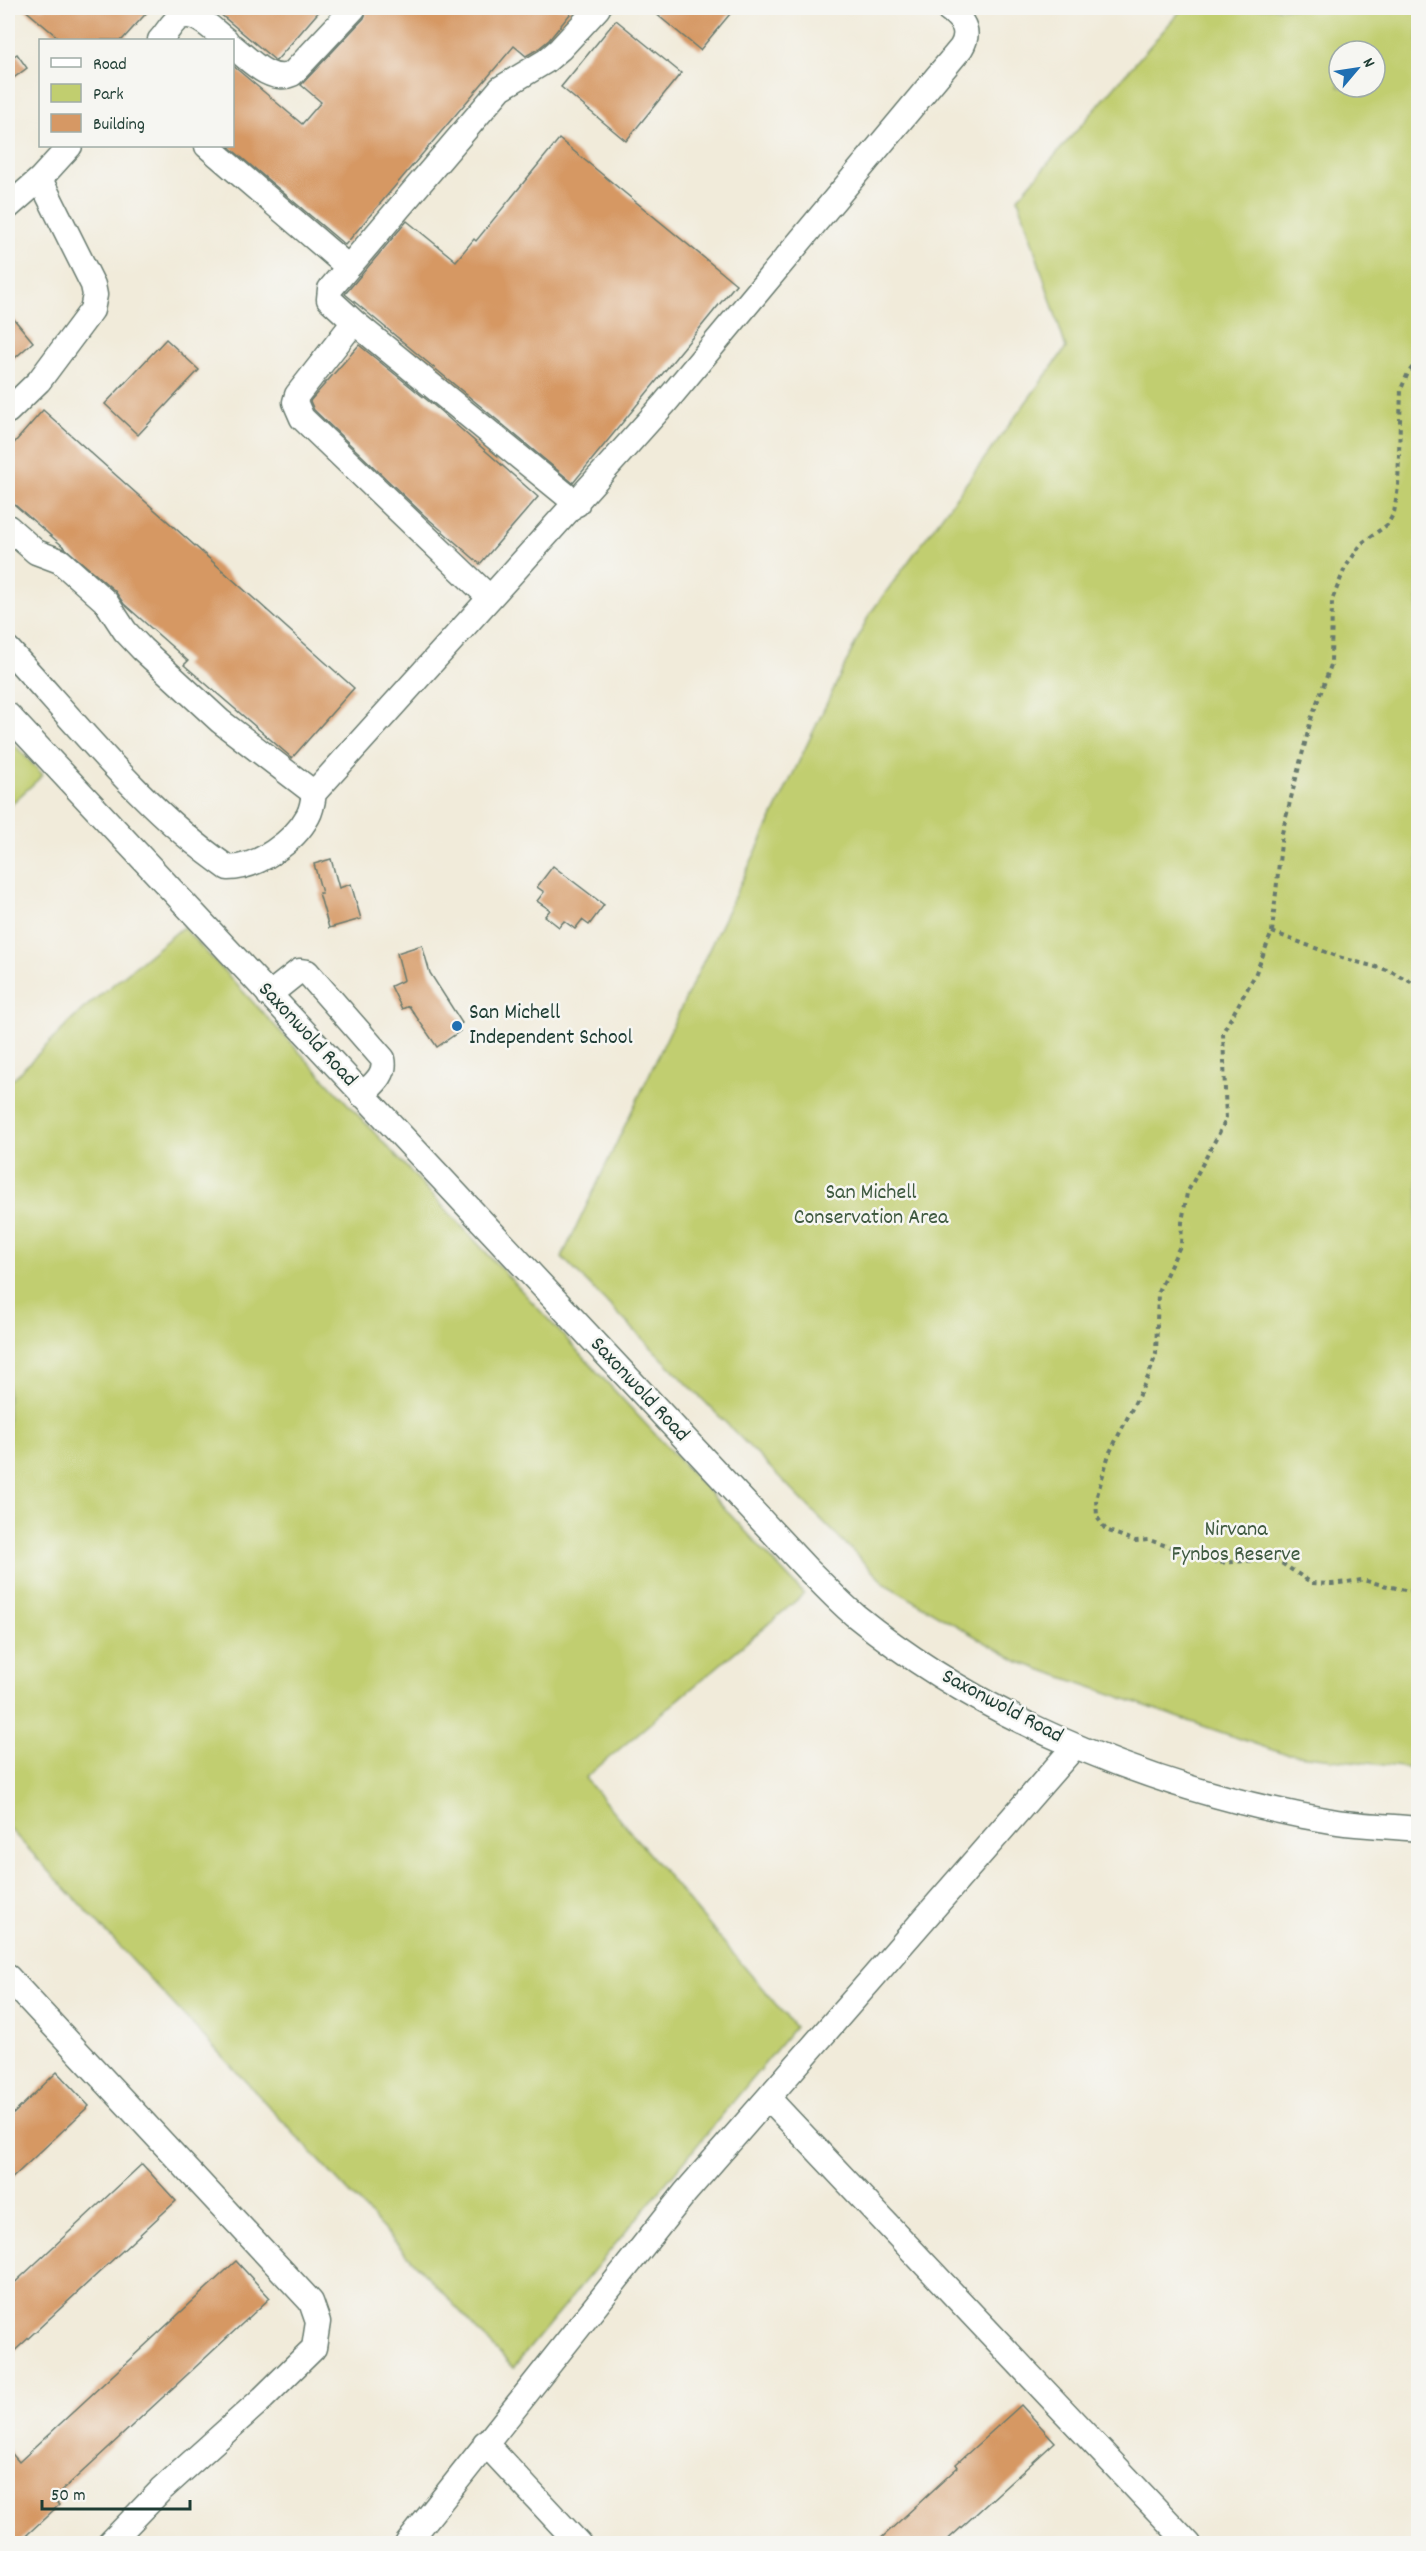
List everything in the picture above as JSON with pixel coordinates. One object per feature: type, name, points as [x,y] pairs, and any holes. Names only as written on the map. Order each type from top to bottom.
[{"type":"street","points":[[234,48],[269,75],[285,77],[292,74],[354,8]]},
{"type":"street","points":[[576,504],[329,299],[330,289],[501,88],[546,62],[598,8]]},
{"type":"street","points":[[8,649],[152,806],[198,848],[228,868],[251,865],[277,848],[298,830],[309,816],[314,793],[673,394],[961,48],[965,41],[965,28],[956,15],[947,8]]},
{"type":"street","points":[[161,39],[178,18],[185,16],[198,18],[225,39]]},
{"type":"street","points":[[8,207],[40,179],[69,147]]},
{"type":"street","points":[[208,147],[348,267]]},
{"type":"street","points":[[8,411],[39,381],[95,304],[93,285],[40,179]]},
{"type":"street","points":[[354,322],[297,395],[295,402],[302,418],[490,598]]},
{"type":"street","points":[[8,527],[36,552],[60,561],[106,602],[118,623],[142,649],[220,721],[291,778],[314,793]]},
{"type":"street","name":"Saxonwold Road","points":[[8,715],[791,1551],[855,1615],[912,1657],[984,1701],[1075,1746],[1143,1773],[1243,1803],[1338,1822],[1419,1829]]},
{"type":"street","points":[[269,995],[299,971],[307,972],[383,1059],[385,1065],[381,1074],[363,1095]]},
{"type":"street","points":[[407,2544],[684,2193],[1075,1746]]},
{"type":"street","points":[[8,1977],[311,2302],[318,2322],[314,2348],[263,2398],[162,2489],[109,2544]]},
{"type":"street","points":[[768,2098],[1189,2544]]},
{"type":"street","points":[[485,2443],[579,2544]]},
{"type":"path","points":[[1419,360],[1408,373],[1401,389],[1398,487],[1394,513],[1387,525],[1362,543],[1345,568],[1332,600],[1331,665],[1312,716],[1282,833],[1272,932],[1256,975],[1223,1032],[1226,1120],[1187,1193],[1181,1244],[1158,1292],[1156,1354],[1149,1375],[1109,1454],[1096,1499],[1097,1517],[1106,1530],[1135,1542],[1149,1539],[1218,1563],[1275,1559],[1312,1583],[1332,1584],[1362,1580],[1409,1592],[1419,1590]]},
{"type":"path","points":[[1272,932],[1342,958],[1391,971],[1419,986]]},
{"type":"green space","name":"San Michell Conservation Area","points":[[1183,8],[1418,8],[1418,1769],[1281,1753],[1019,1662],[885,1584],[562,1257],[869,615],[1066,348],[1018,198]]},
{"type":"green space","points":[[8,738],[43,775],[8,807]]},
{"type":"green space","points":[[183,927],[804,1594],[585,1778],[795,2027],[513,2368],[8,1827],[8,1084],[82,1010]]},
{"type":"building","points":[[23,8],[151,8],[123,39],[60,39]]},
{"type":"building","points":[[213,8],[322,8],[276,61]]},
{"type":"building","points":[[368,8],[575,8],[549,40],[538,49],[526,56],[514,46],[345,245],[229,147],[234,147],[234,67],[302,124],[321,102],[301,85],[364,18]]},
{"type":"building","points":[[649,8],[735,8],[700,50]]},
{"type":"building","points":[[616,20],[681,73],[626,141],[561,87]]},
{"type":"building","points":[[17,54],[27,68],[8,82],[8,60]]},
{"type":"building","points":[[559,139],[736,284],[573,483],[345,294],[407,221],[456,261],[474,239],[476,241]]},
{"type":"building","points":[[8,312],[33,342],[8,364]]},
{"type":"building","points":[[166,339],[199,370],[138,435],[105,404]]},
{"type":"building","points":[[359,345],[437,408],[538,497],[480,564],[424,515],[314,410],[310,401]]},
{"type":"building","points":[[43,410],[354,688],[292,758],[184,665],[188,661],[124,604],[115,591],[8,499],[8,450]]},
{"type":"building","points":[[331,859],[339,888],[351,884],[361,919],[329,928],[314,864]]},
{"type":"building","points":[[553,866],[604,905],[589,925],[582,920],[575,929],[564,921],[559,927],[545,916],[550,910],[537,901],[544,892],[537,887]]},
{"type":"building","points":[[422,945],[430,973],[462,1023],[457,1026],[460,1031],[437,1047],[409,1006],[402,1009],[391,986],[404,980],[397,953]]},
{"type":"building","points":[[57,2072],[89,2106],[8,2182],[8,2119]]},
{"type":"building","points":[[142,2164],[176,2201],[8,2357],[8,2289]]},
{"type":"building","points":[[236,2261],[270,2298],[53,2499],[59,2505],[17,2544],[8,2544],[8,2449],[19,2462]]},
{"type":"building","points":[[1021,2405],[1055,2442],[943,2544],[875,2544],[958,2467],[956,2464]]},
{"type":"place","name":"San Michell Independent School","points":[[457,1026]]},
{"type":"park label","name":"Nirvana Fynbos Reserve","points":[[1236,1542]]}]
